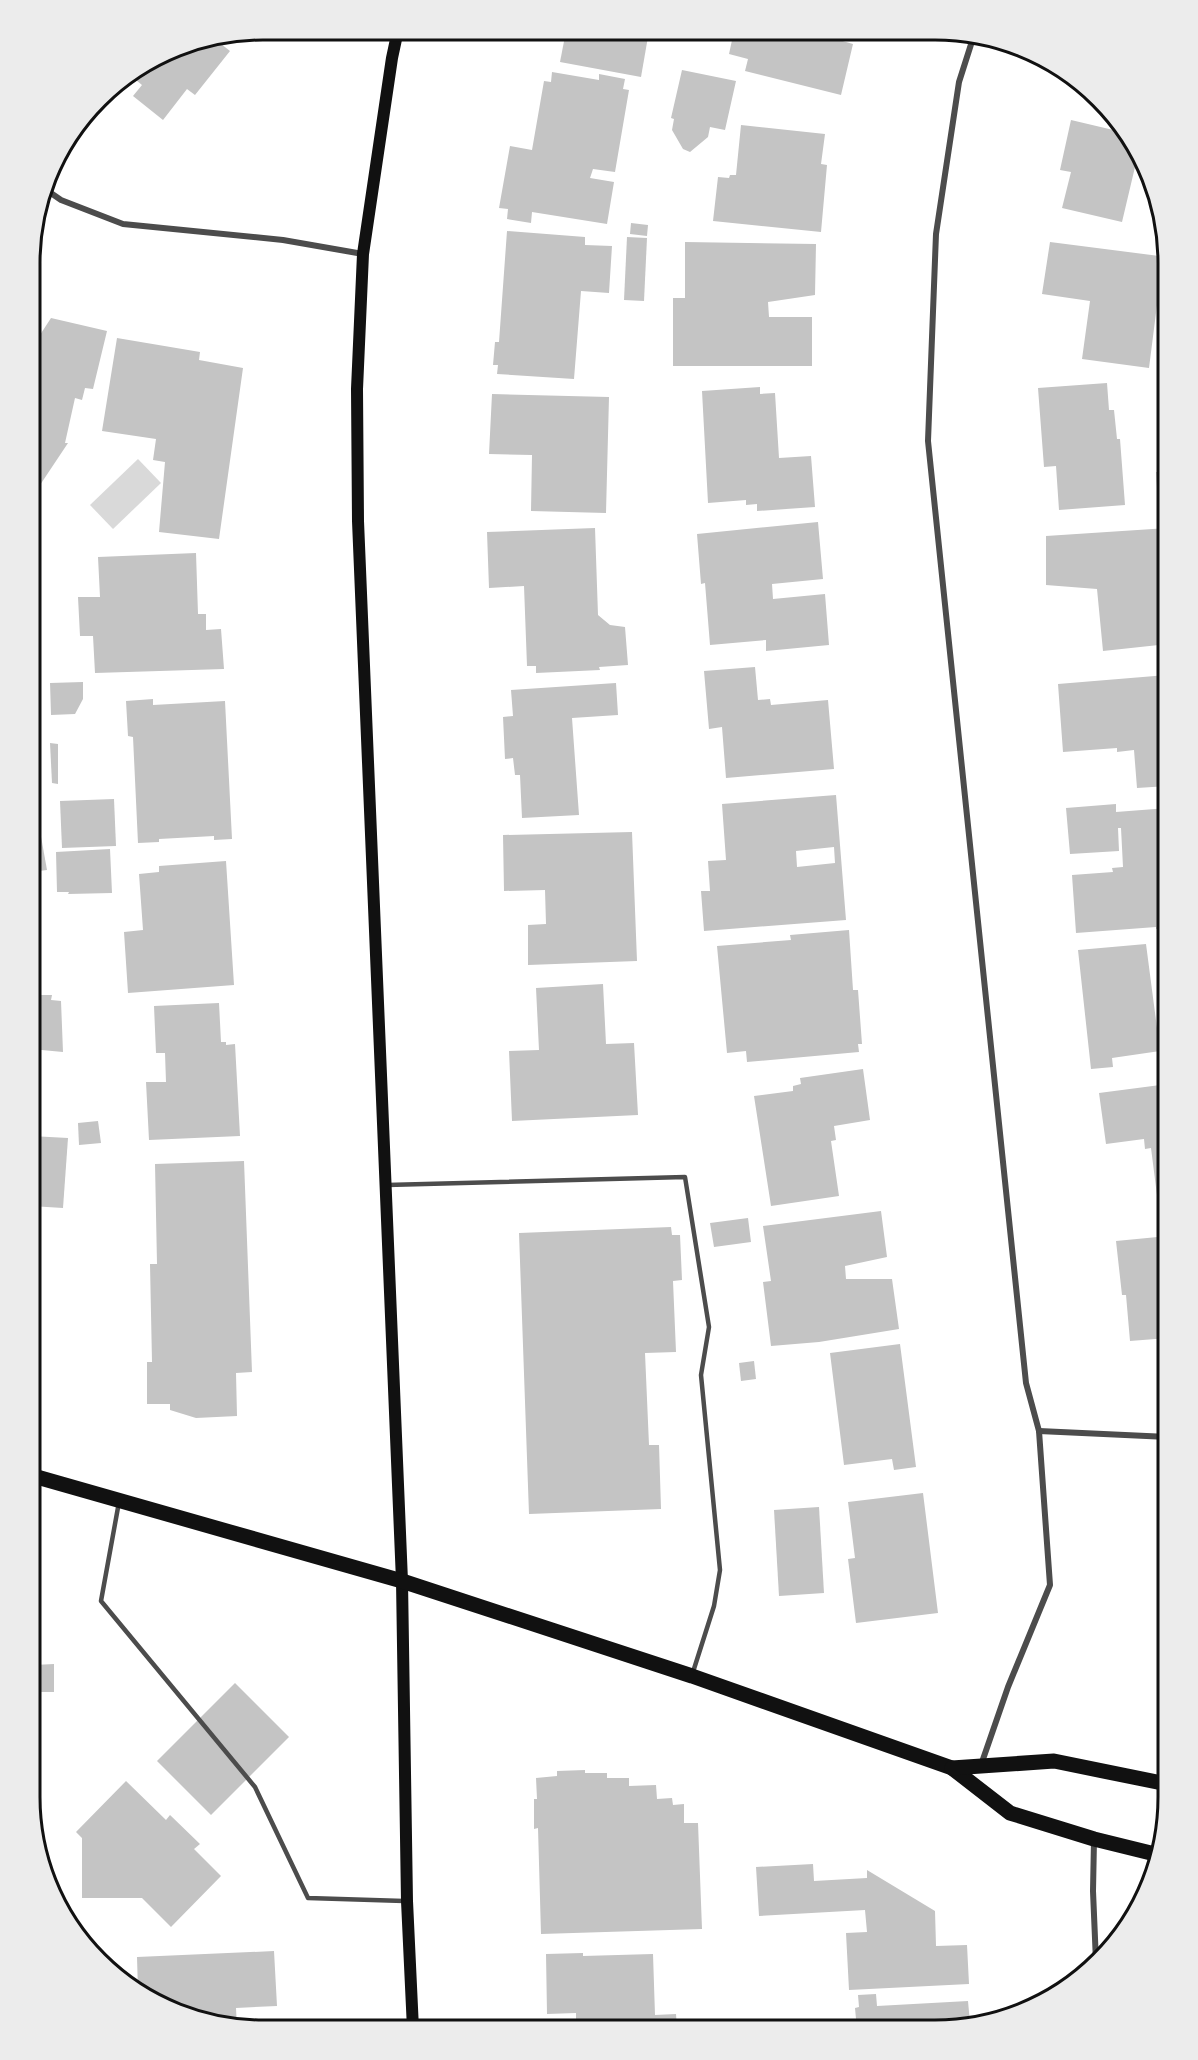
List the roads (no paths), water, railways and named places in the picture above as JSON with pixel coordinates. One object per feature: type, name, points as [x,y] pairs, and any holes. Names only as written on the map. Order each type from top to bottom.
[{"type":"main road","points":[[396,41],[363,254],[357,389],[358,521],[402,1581],[407,1901],[413,2020]]},
{"type":"main road","points":[[40,1478],[402,1581],[692,1676],[952,1768],[1010,1813],[1094,1839],[1150,1853]]},
{"type":"main road","points":[[952,1768],[1054,1761],[1158,1782]]},
{"type":"street","points":[[971,44],[959,82],[936,234],[928,441],[1025,1371],[1039,1431],[1050,1585],[1008,1687],[981,1766]]},
{"type":"street","points":[[52,194],[61,200],[123,224],[283,240],[363,254]]},
{"type":"street","points":[[1039,1431],[1158,1437]]},
{"type":"street","points":[[1094,1839],[1095,1950]]},
{"type":"lane","points":[[387,1185],[685,1177],[709,1327],[701,1375],[720,1570],[714,1606],[692,1676]]},
{"type":"lane","points":[[119,1500],[101,1600],[255,1787],[308,1898],[407,1901]]}]
